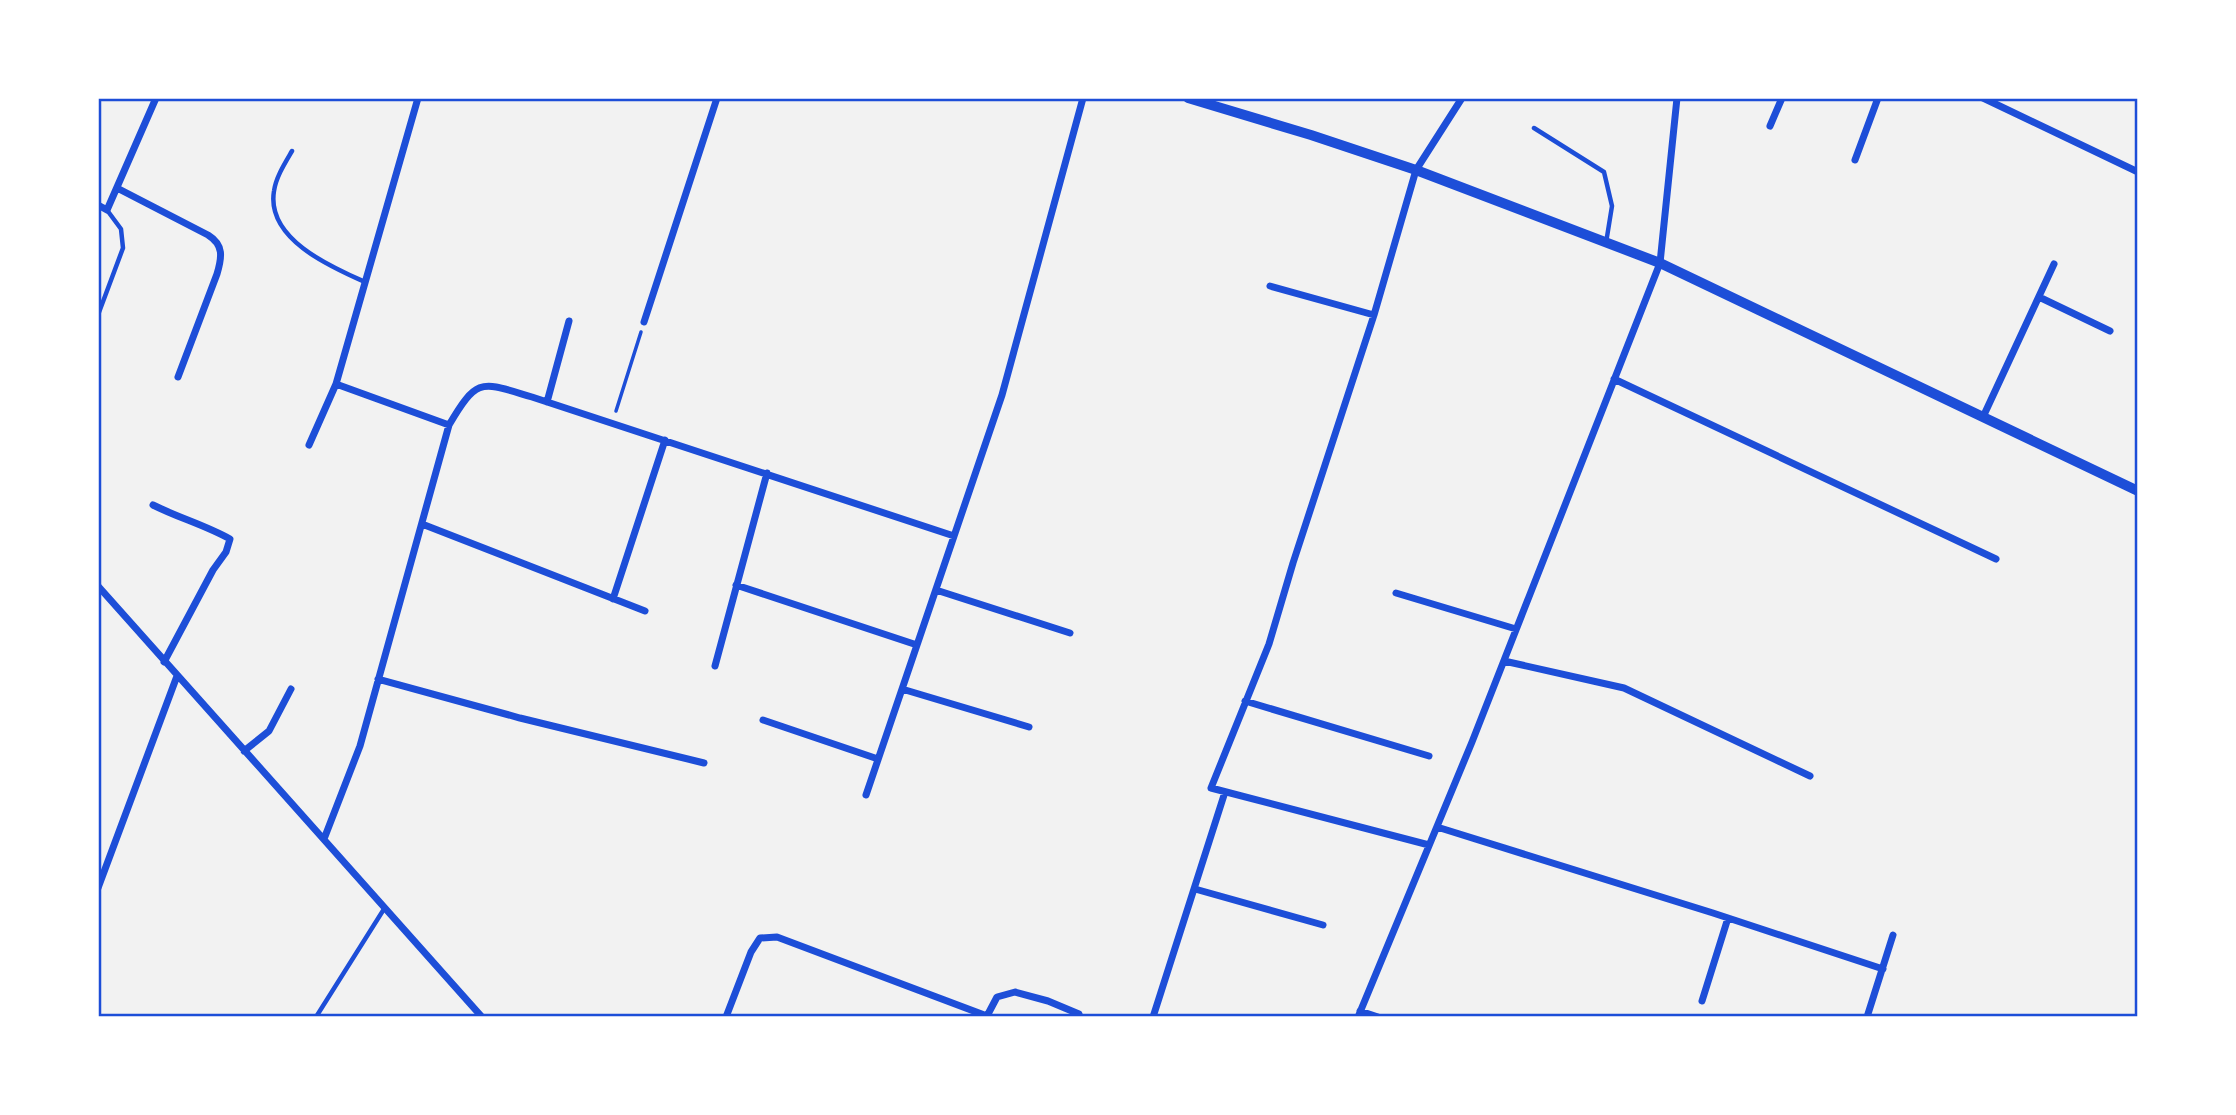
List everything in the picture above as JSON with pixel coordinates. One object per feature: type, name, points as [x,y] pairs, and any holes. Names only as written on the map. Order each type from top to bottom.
[{"type":"street","points":[[98,205],[107,210],[156,98]]},
{"type":"street","points":[[309,445],[336,384],[418,98]]},
{"type":"street","points":[[644,322],[717,98]]},
{"type":"street","points":[[866,795],[1002,395],[1083,98]]},
{"type":"street","points":[[1188,98],[1215,103],[1416,170],[1660,263],[2138,491]]},
{"type":"street","points":[[1429,845],[1211,788],[1269,643],[1374,315],[1416,170],[1462,98]]},
{"type":"street","points":[[1378,1017],[1359,1014],[1504,661],[1660,263],[1677,98]]},
{"type":"street","points":[[1770,125],[1782,98]]},
{"type":"street","points":[[1855,160],[1878,98]]},
{"type":"street","points":[[1983,98],[2138,172]]},
{"type":"street","points":[[117,188],[208,235],[220,246],[222,257],[217,274],[178,377]]},
{"type":"street","points":[[1983,417],[2054,264]]},
{"type":"street","points":[[1270,286],[1374,315]]},
{"type":"street","points":[[2039,297],[2110,331]]},
{"type":"street","points":[[547,402],[569,321]]},
{"type":"street","points":[[1614,379],[1996,559]]},
{"type":"street","points":[[336,384],[450,425]]},
{"type":"street","points":[[324,839],[360,746],[450,425],[464,399],[476,388],[493,386],[547,402],[954,536]]},
{"type":"street","points":[[613,599],[665,440]]},
{"type":"street","points":[[715,666],[767,473]]},
{"type":"street","points":[[153,505],[173,515],[204,524],[230,539],[226,552],[213,570],[164,662]]},
{"type":"street","points":[[422,524],[645,611]]},
{"type":"street","points":[[736,585],[917,645]]},
{"type":"street","points":[[98,586],[482,1017]]},
{"type":"street","points":[[936,590],[1070,632]]},
{"type":"street","points":[[1396,593],[1516,629]]},
{"type":"street","points":[[1504,661],[1624,688],[1810,776]]},
{"type":"street","points":[[98,888],[177,676]]},
{"type":"street","points":[[378,680],[705,763]]},
{"type":"street","points":[[244,751],[269,731],[291,689]]},
{"type":"street","points":[[902,690],[1029,727]]},
{"type":"street","points":[[1245,701],[1429,756]]},
{"type":"street","points":[[762,720],[878,759]]},
{"type":"street","points":[[1153,1017],[1225,792]]},
{"type":"street","points":[[1437,827],[1882,969]]},
{"type":"street","points":[[1195,889],[1322,925]]},
{"type":"street","points":[[1702,1000],[1728,918]]},
{"type":"street","points":[[1867,1017],[1893,935]]},
{"type":"street","points":[[726,1017],[755,945],[760,938],[778,937],[987,1016],[998,997],[1015,992],[1048,1001],[1079,1014],[1080,1017]]},
{"type":"lane","points":[[1534,128],[1604,172],[1612,206],[1606,244]]},
{"type":"lane","points":[[292,151],[274,192],[273,205],[278,219],[308,253],[365,282]]},
{"type":"lane","points":[[98,315],[123,248],[121,229],[107,210]]},
{"type":"lane","points":[[316,1017],[385,908]]},
{"type":"path","points":[[612,423],[644,322]]}]
